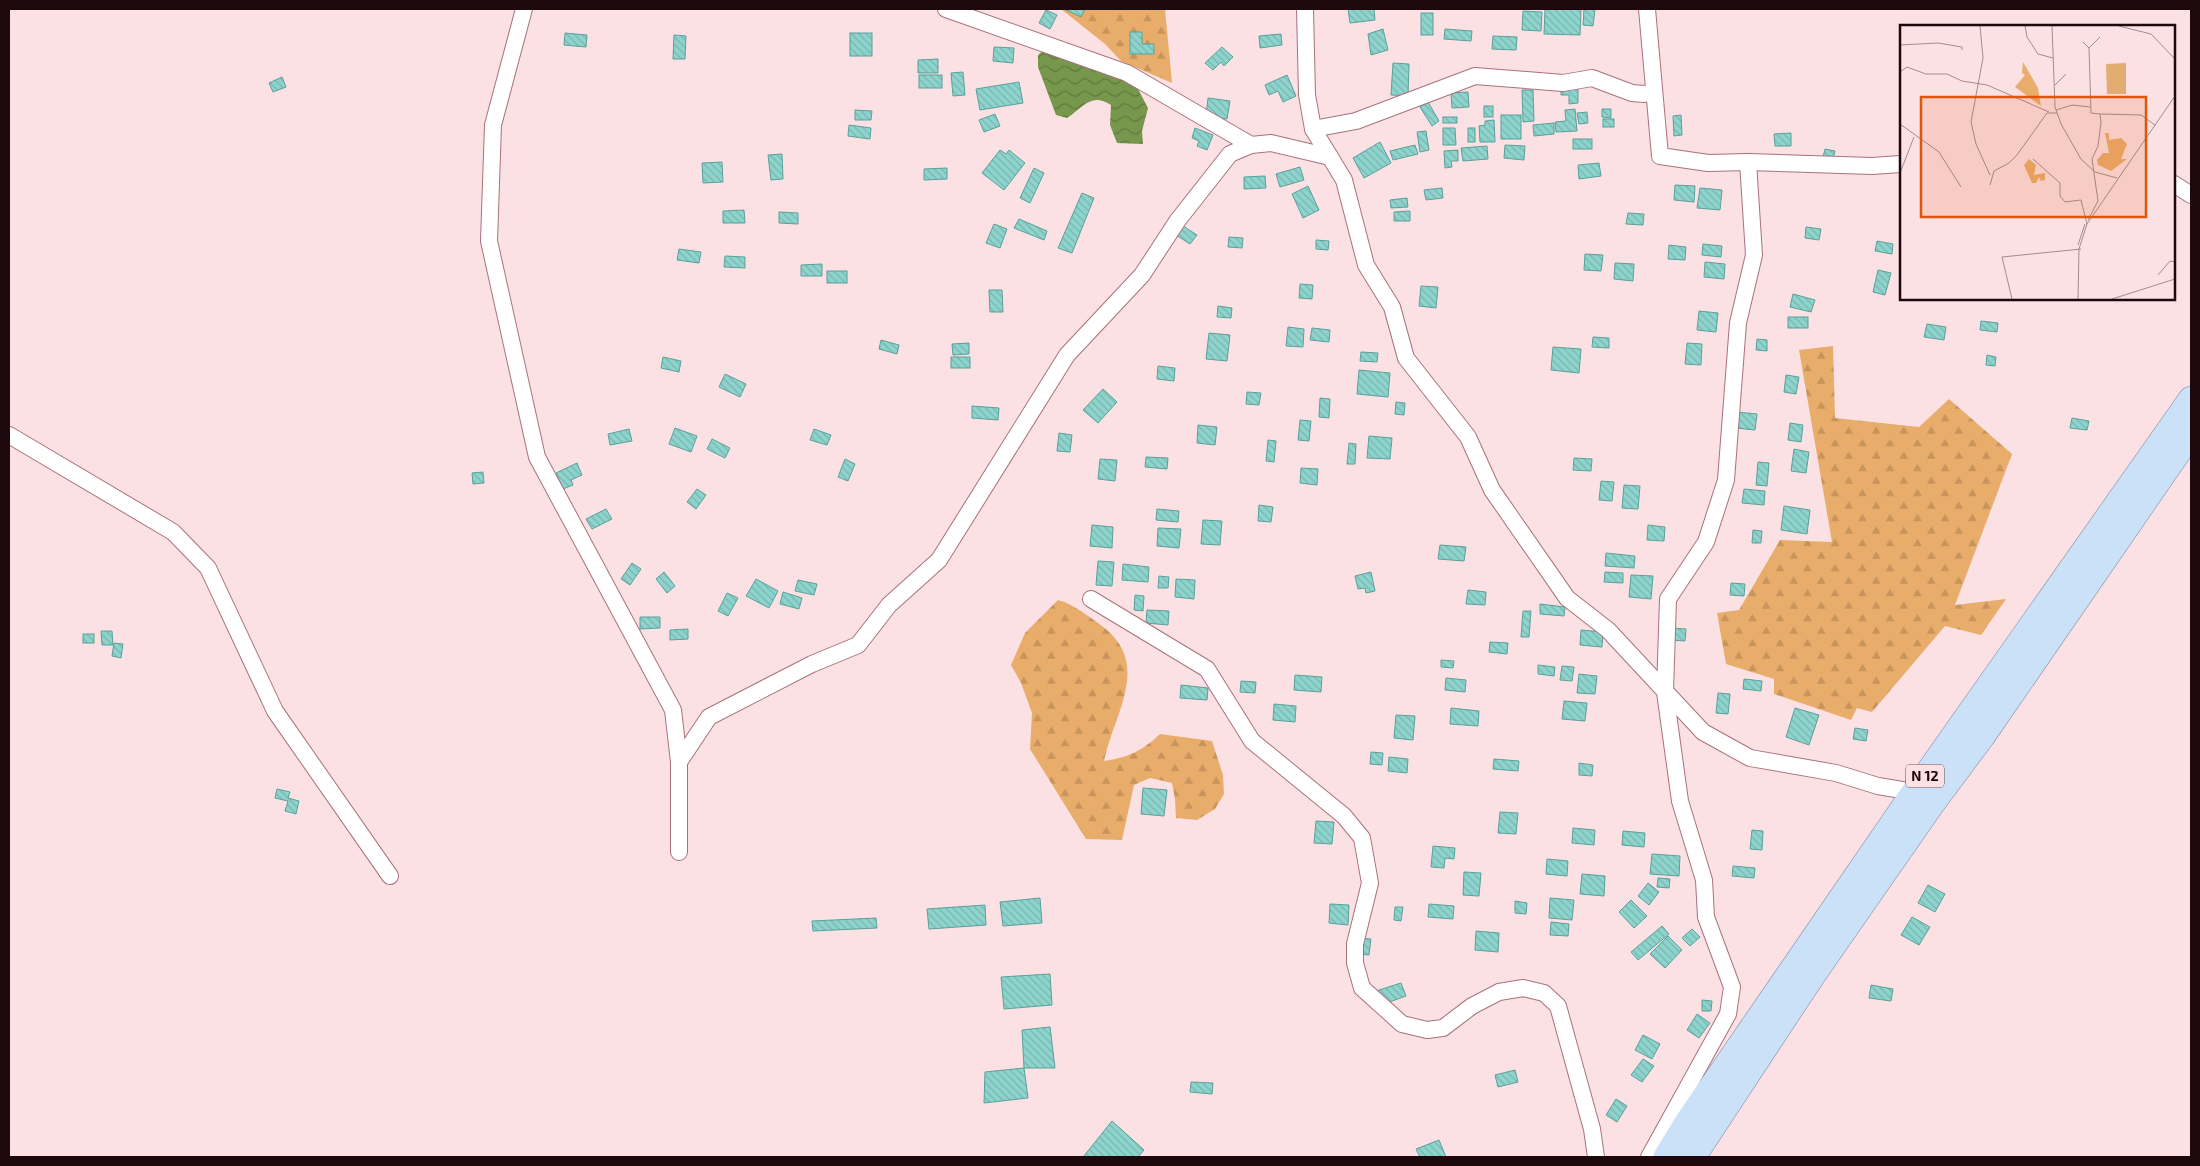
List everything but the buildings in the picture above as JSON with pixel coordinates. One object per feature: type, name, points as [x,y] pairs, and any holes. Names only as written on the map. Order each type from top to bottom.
[{"type":"main road","name":"N 12","points":[[1666,1157],[1914,792],[2191,399]]},
{"type":"main road","name":"N 12","points":[[1693,1157],[1814,975],[1932,804],[1982,737],[2191,434]]},
{"type":"street","points":[[524,9],[493,125],[489,241],[537,456],[673,710],[678,762],[678,852]]},
{"type":"street","points":[[946,9],[1127,73],[1250,144]]},
{"type":"street","points":[[1306,9],[1307,95],[1313,129],[1344,180],[1366,265],[1392,307],[1406,358],[1468,437],[1492,490],[1566,598],[1608,630],[1703,732],[1750,758],[1836,773],[1878,786],[1914,792]]},
{"type":"street","points":[[1647,9],[1660,156],[1708,163],[1748,162],[1872,166],[1900,164]]},
{"type":"street","points":[[1313,129],[1356,121],[1475,76],[1563,83],[1592,78],[1632,94],[1654,92]]},
{"type":"street","points":[[678,762],[709,717],[812,664],[858,645],[889,605],[939,560],[1067,355],[1142,275],[1178,220],[1230,154],[1250,144],[1271,143],[1330,157]]},
{"type":"street","points":[[1649,1157],[1728,1014],[1732,986],[1706,917],[1704,880],[1680,800],[1666,692],[1668,599],[1706,542],[1726,480],[1738,323],[1754,255],[1748,162]]},
{"type":"street","points":[[2175,185],[2191,195]]},
{"type":"street","points":[[9,435],[173,532],[208,568],[275,711],[390,876]]},
{"type":"street","points":[[1091,599],[1206,669],[1252,741],[1344,816],[1362,838],[1370,883],[1355,944],[1355,963],[1362,988],[1395,1018],[1402,1024],[1427,1030],[1443,1028],[1472,1006],[1499,992],[1523,988],[1544,993],[1558,1006],[1592,1129],[1596,1157]]},
{"type":"green space","points":[[1061,9],[1165,9],[1172,83],[1121,61],[1105,44]]},
{"type":"green space","points":[[1833,346],[1835,418],[1919,427],[1949,399],[2012,454],[1955,605],[2006,599],[1981,635],[1945,626],[1872,712],[1857,708],[1851,720],[1774,694],[1774,679],[1726,664],[1717,613],[1739,610],[1780,540],[1832,542],[1799,350]]},
{"type":"green space","points":[[1058,600],[1074,607],[1098,623],[1115,638],[1124,654],[1127,670],[1126,688],[1104,761],[1135,752],[1160,734],[1212,741],[1223,775],[1224,794],[1215,809],[1197,820],[1176,818],[1172,783],[1150,778],[1134,785],[1122,840],[1086,839],[1030,749],[1032,713],[1021,683],[1011,665],[1025,633]]},
{"type":"water","points":[[1044,50],[1113,73],[1138,89],[1148,108],[1142,131],[1143,144],[1117,143],[1110,125],[1111,105],[1104,101],[1093,100],[1088,102],[1067,118],[1056,115],[1038,67],[1038,55]]}]
